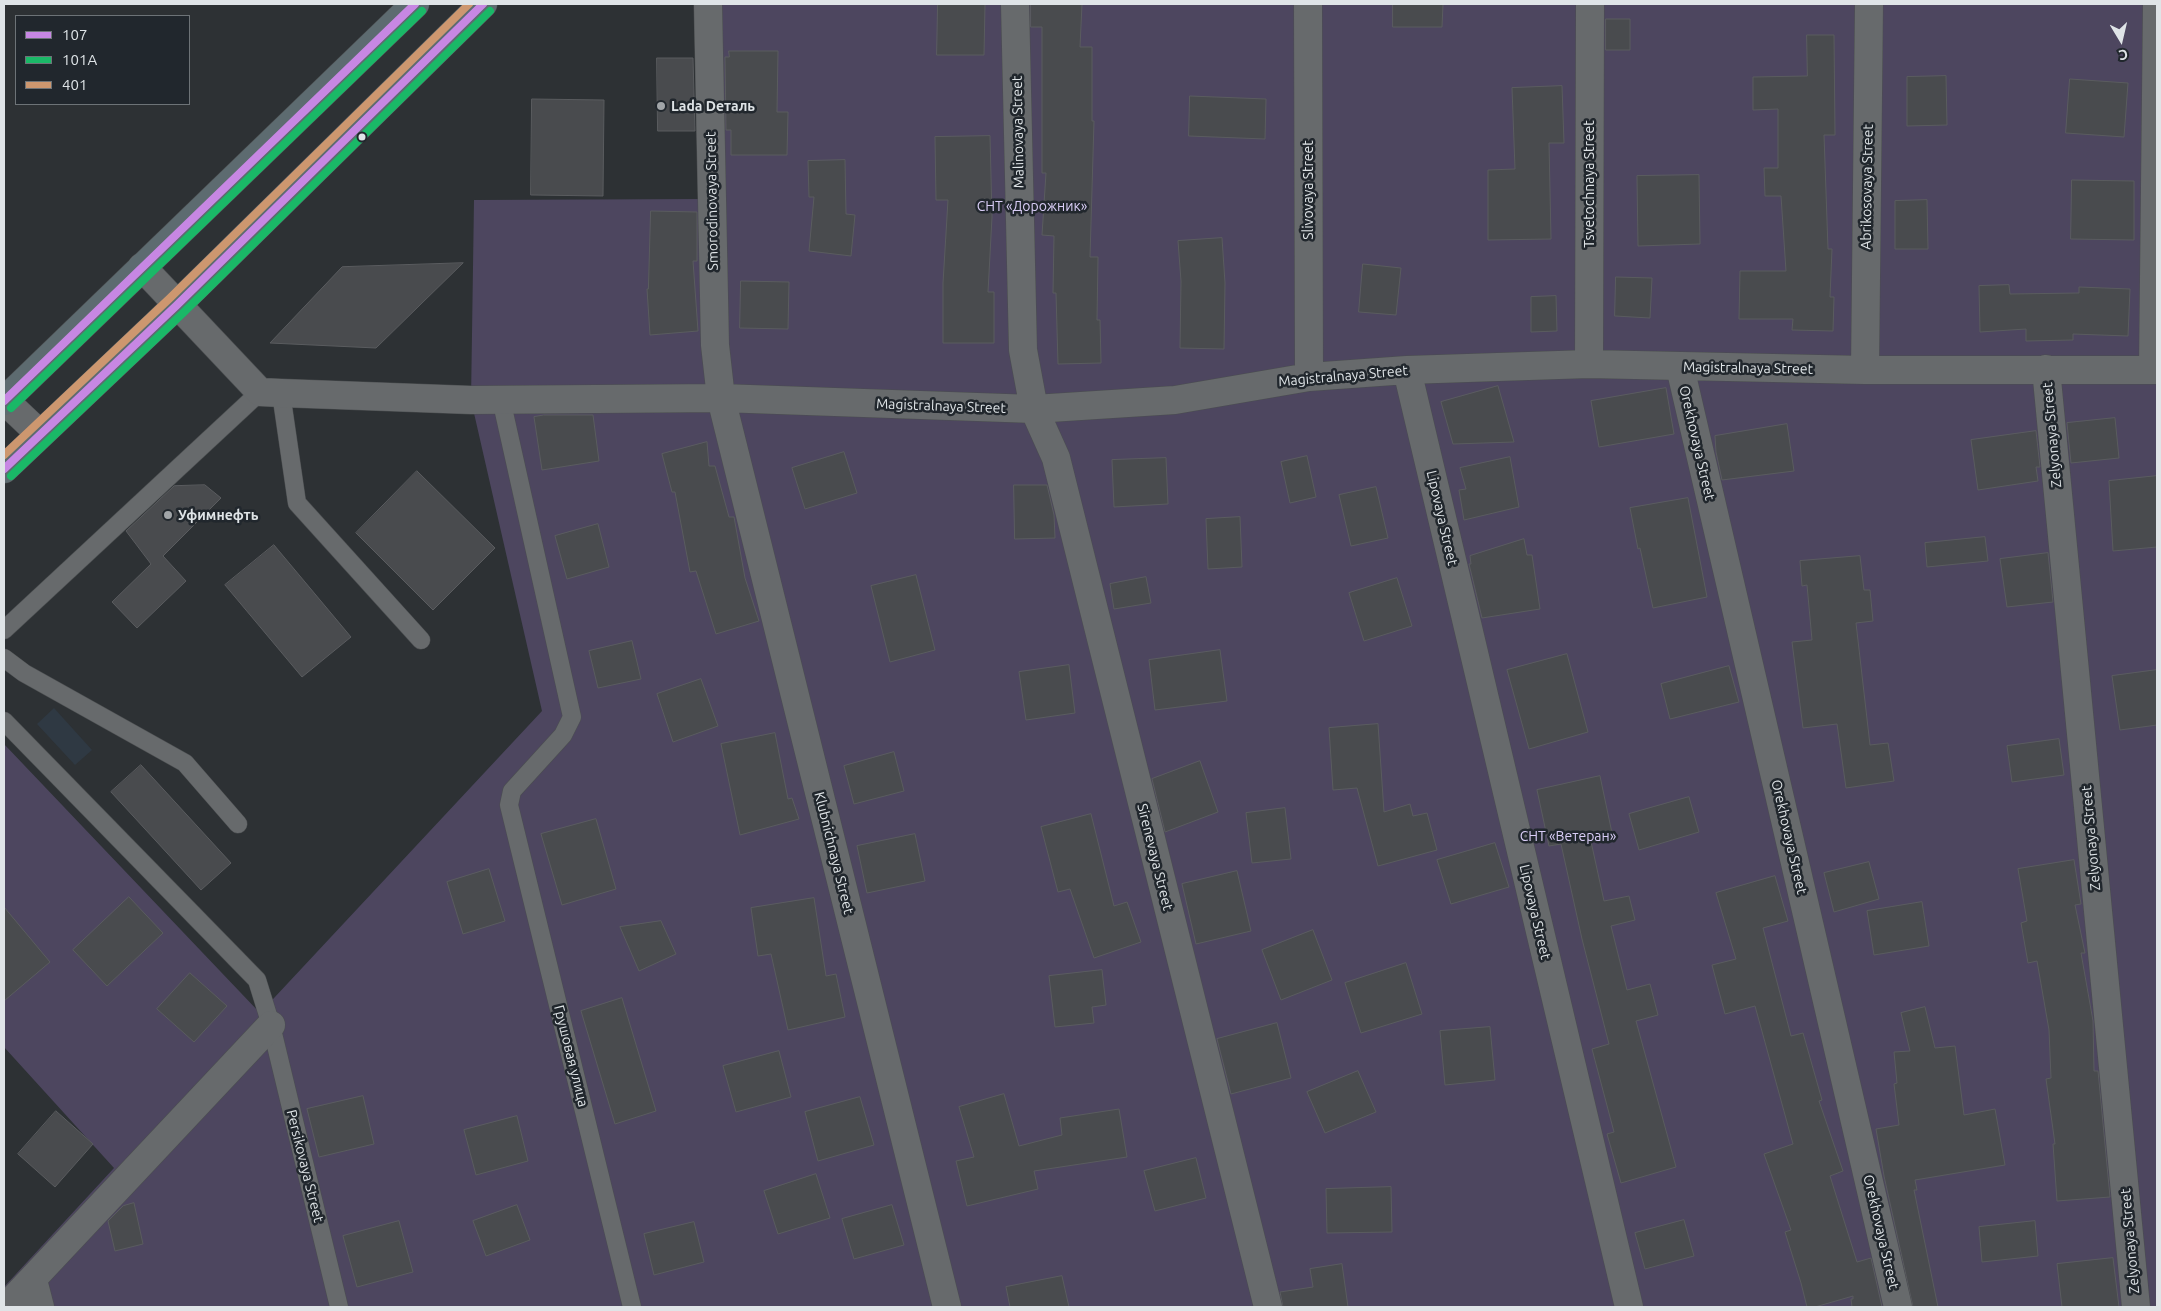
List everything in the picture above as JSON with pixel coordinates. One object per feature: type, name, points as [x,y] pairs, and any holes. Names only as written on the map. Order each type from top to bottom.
[{"type":"highway","points":[[4,400],[415,4]]},
{"type":"highway","points":[[4,469],[177,305],[483,4]]},
{"type":"street","name":"Smorodinovaya Street","points":[[708,4],[715,345],[721,398]]},
{"type":"street","name":"Malinovaya Street","points":[[1015,4],[1023,350],[1034,409]]},
{"type":"street","name":"Slivovaya Street","points":[[1308,4],[1309,376]]},
{"type":"street","name":"Tsvetochnaya Street","points":[[1589,364],[1590,4]]},
{"type":"street","name":"Abrikosovaya Street","points":[[1865,370],[1869,4]]},
{"type":"street","points":[[2155,370],[2157,4]]},
{"type":"street","points":[[142,267],[177,305],[270,392]]},
{"type":"street","name":"Magistralnaya Street","points":[[270,392],[471,400],[721,398],[1034,409],[1175,400],[1309,376],[1407,370],[1589,364],[1865,370],[2155,370]]},
{"type":"street","name":"Orekhovaya Street","points":[[1680,367],[1898,1307]]},
{"type":"street","name":"Zelyonaya Street","points":[[2046,369],[2136,1307]]},
{"type":"street","name":"Lipovaya Street","points":[[1407,370],[1628,1307]]},
{"type":"street","name":"Klubnichnaya Street","points":[[721,398],[947,1307]]},
{"type":"street","points":[[4,400],[40,434]]},
{"type":"street","name":"Sirenevaya Street","points":[[1034,409],[1056,458],[1268,1307]]},
{"type":"street","points":[[6,1307],[271,1025]]},
{"type":"street","points":[[33,1280],[40,1307]]},
{"type":"lane","points":[[4,630],[270,392],[297,504],[421,640]]},
{"type":"lane","name":"Грушовая улица","points":[[501,400],[572,717],[563,735],[512,790],[509,804],[632,1307]]},
{"type":"lane","points":[[4,658],[24,673],[185,762],[238,824]]},
{"type":"lane","name":"Persikovaya Street","points":[[4,721],[257,980],[271,1025],[339,1307]]},
{"type":"shaded area","points":[[54,708],[92,750],[75,765],[37,724]]},
{"type":"green space","name":"СНТ «Ветеран»","points":[[702,4],[2157,4],[2157,1307],[4,1307],[4,1287],[114,1168],[4,1047],[4,744],[260,1013],[542,711],[471,400],[474,200],[705,199]]},
{"type":"building","points":[[938,4],[985,4],[984,55],[937,55]]},
{"type":"building","points":[[1031,4],[1082,4],[1080,47],[1092,47],[1092,121],[1094,121],[1090,257],[1098,257],[1097,320],[1100,320],[1101,363],[1058,364],[1056,293],[1053,293],[1054,236],[1042,235],[1046,173],[1042,173],[1042,27],[1031,27]]},
{"type":"building","points":[[1393,4],[1443,4],[1442,27],[1393,27]]},
{"type":"building","points":[[1606,19],[1630,19],[1630,50],[1606,50]]},
{"type":"building","points":[[1807,35],[1834,35],[1835,135],[1824,135],[1828,249],[1832,249],[1830,297],[1834,297],[1833,331],[1792,330],[1793,319],[1739,319],[1740,271],[1786,271],[1781,196],[1765,196],[1764,168],[1778,168],[1778,109],[1753,110],[1753,77],[1807,76]]},
{"type":"building","points":[[729,51],[778,51],[777,112],[788,112],[787,155],[731,155],[731,130],[726,130],[725,57],[729,57]]},
{"type":"building","points":[[657,58],[693,58],[695,131],[658,131]]},
{"type":"building","points":[[1946,76],[1947,125],[1907,126],[1907,77]]},
{"type":"building","points":[[2070,79],[2128,83],[2124,137],[2066,133]]},
{"type":"building","points":[[1562,86],[1564,143],[1549,143],[1551,239],[1488,240],[1488,170],[1515,169],[1512,88]]},
{"type":"building","points":[[1190,96],[1266,99],[1265,139],[1189,136]]},
{"type":"building","points":[[532,99],[604,100],[603,196],[531,195]]},
{"type":"building","points":[[990,136],[992,217],[988,292],[994,292],[994,343],[943,343],[943,283],[948,200],[936,200],[935,137]]},
{"type":"building","points":[[845,160],[846,214],[855,215],[851,256],[809,251],[814,197],[809,197],[808,161]]},
{"type":"building","points":[[1699,175],[1700,244],[1638,246],[1637,176]]},
{"type":"building","points":[[2072,180],[2134,181],[2134,240],[2071,239]]},
{"type":"building","points":[[1927,200],[1928,249],[1895,249],[1895,201]]},
{"type":"building","points":[[651,211],[697,212],[697,261],[693,261],[698,331],[650,335],[647,289]]},
{"type":"building","points":[[1222,238],[1225,283],[1224,349],[1180,348],[1181,281],[1178,241]]},
{"type":"building","points":[[463,263],[376,348],[270,343],[342,267]]},
{"type":"building","points":[[1363,264],[1401,268],[1396,315],[1359,312]]},
{"type":"building","points":[[1616,277],[1652,278],[1650,318],[1615,316]]},
{"type":"building","points":[[741,281],[789,282],[788,329],[740,328]]},
{"type":"building","points":[[2009,285],[2010,294],[2079,293],[2079,287],[2130,289],[2128,336],[2073,334],[2073,340],[2026,341],[2026,329],[1980,332],[1979,286]]},
{"type":"building","points":[[1556,296],[1557,331],[1531,332],[1531,297]]},
{"type":"building","points":[[1498,386],[1514,442],[1453,444],[1441,402]]},
{"type":"building","points":[[1666,388],[1674,434],[1599,447],[1591,401]]},
{"type":"building","points":[[544,415],[593,415],[599,461],[542,470],[534,417]]},
{"type":"building","points":[[2115,418],[2119,458],[2071,463],[2067,423]]},
{"type":"building","points":[[1787,424],[1794,471],[1722,480],[1716,452],[1715,436]]},
{"type":"building","points":[[2036,431],[2040,467],[2036,467],[2038,481],[1978,490],[1971,440]]},
{"type":"building","points":[[707,442],[709,466],[715,466],[729,517],[734,517],[745,578],[759,621],[716,634],[696,571],[690,572],[675,492],[672,492],[662,454]]},
{"type":"building","points":[[844,452],[857,493],[805,509],[792,468]]},
{"type":"building","points":[[1307,456],[1316,497],[1290,503],[1281,462]]},
{"type":"building","points":[[1510,457],[1519,507],[1464,520],[1459,490],[1466,489],[1460,468]]},
{"type":"building","points":[[1166,458],[1168,504],[1114,507],[1112,460]]},
{"type":"building","points":[[417,471],[495,548],[433,610],[356,533]]},
{"type":"building","points":[[2157,476],[2157,547],[2113,551],[2109,481]]},
{"type":"building","points":[[205,485],[221,498],[163,556],[186,581],[137,628],[112,602],[151,564],[126,531],[174,486]]},
{"type":"building","points":[[1014,485],[1047,485],[1054,515],[1055,538],[1015,539]]},
{"type":"building","points":[[1376,487],[1388,538],[1351,546],[1339,495]]},
{"type":"building","points":[[1688,498],[1707,597],[1653,608],[1630,508]]},
{"type":"building","points":[[1240,517],[1242,567],[1208,569],[1206,519]]},
{"type":"building","points":[[598,524],[609,567],[567,579],[555,536]]},
{"type":"building","points":[[1985,537],[1988,561],[1927,567],[1925,543]]},
{"type":"building","points":[[1524,539],[1527,555],[1532,555],[1540,609],[1482,618],[1469,564],[1471,564],[1470,556]]},
{"type":"building","points":[[274,545],[351,637],[302,677],[225,585]]},
{"type":"building","points":[[2048,553],[2053,602],[2007,607],[2000,559]]},
{"type":"building","points":[[1860,556],[1864,590],[1870,590],[1873,621],[1856,623],[1870,745],[1888,743],[1894,781],[1846,788],[1837,724],[1803,728],[1792,642],[1812,640],[1807,585],[1802,586],[1800,561]]},
{"type":"building","points":[[916,575],[935,650],[890,662],[871,586]]},
{"type":"building","points":[[1146,577],[1151,603],[1114,609],[1110,584]]},
{"type":"building","points":[[1397,578],[1412,626],[1364,641],[1349,593]]},
{"type":"building","points":[[632,641],[641,679],[598,688],[589,651]]},
{"type":"building","points":[[1220,650],[1227,701],[1155,710],[1149,660]]},
{"type":"building","points":[[1567,654],[1588,732],[1529,749],[1507,670]]},
{"type":"building","points":[[1069,665],[1075,713],[1026,720],[1019,672]]},
{"type":"building","points":[[1729,666],[1739,702],[1670,719],[1661,684]]},
{"type":"building","points":[[2157,670],[2157,725],[2120,730],[2112,676]]},
{"type":"building","points":[[701,679],[718,726],[673,742],[657,694]]},
{"type":"building","points":[[1378,724],[1384,812],[1410,804],[1413,816],[1427,813],[1437,850],[1378,866],[1357,788],[1333,790],[1329,728]]},
{"type":"building","points":[[775,733],[788,799],[792,798],[799,819],[740,835],[721,744]]},
{"type":"building","points":[[2059,739],[2064,775],[2012,782],[2007,746]]},
{"type":"building","points":[[894,752],[904,791],[854,804],[844,766]]},
{"type":"building","points":[[1200,761],[1218,812],[1165,832],[1152,779]]},
{"type":"building","points":[[141,765],[231,863],[201,890],[111,792]]},
{"type":"building","points":[[1600,776],[1612,833],[1590,837],[1604,901],[1629,896],[1635,920],[1611,926],[1627,990],[1650,984],[1658,1015],[1636,1021],[1676,1167],[1621,1183],[1607,1134],[1614,1132],[1592,1049],[1609,1044],[1582,939],[1561,844],[1549,846],[1537,790]]},
{"type":"building","points":[[1689,797],[1699,832],[1639,850],[1629,814]]},
{"type":"building","points":[[1285,808],[1291,859],[1252,863],[1246,813]]},
{"type":"building","points":[[1091,814],[1114,906],[1127,902],[1141,942],[1094,958],[1070,889],[1058,892],[1041,827]]},
{"type":"building","points":[[596,819],[616,889],[562,905],[541,834]]},
{"type":"building","points":[[915,834],[925,881],[867,893],[857,846]]},
{"type":"building","points":[[1495,843],[1509,887],[1451,904],[1437,860]]},
{"type":"building","points":[[2074,860],[2081,904],[2075,905],[2085,953],[2081,953],[2093,1021],[2094,1071],[2098,1071],[2110,1197],[2057,1201],[2053,1144],[2055,1144],[2046,1079],[2051,1078],[2049,1030],[2037,961],[2028,963],[2021,923],[2027,921],[2018,869]]},
{"type":"building","points":[[1869,862],[1879,899],[1834,912],[1824,873]]},
{"type":"building","points":[[489,869],[505,921],[463,934],[447,882]]},
{"type":"building","points":[[1237,871],[1251,931],[1196,944],[1182,884]]},
{"type":"building","points":[[1775,876],[1788,921],[1763,928],[1791,1036],[1803,1033],[1822,1100],[1819,1101],[1843,1171],[1830,1176],[1857,1262],[1871,1258],[1882,1307],[1852,1307],[1851,1299],[1853,1299],[1853,1296],[1815,1307],[1807,1307],[1785,1232],[1791,1230],[1764,1154],[1793,1144],[1755,1006],[1725,1014],[1712,965],[1736,959],[1716,893]]},
{"type":"building","points":[[129,897],[163,933],[107,986],[73,950]]},
{"type":"building","points":[[814,898],[826,976],[836,974],[845,1017],[788,1030],[771,954],[758,956],[751,908]]},
{"type":"building","points":[[1922,902],[1929,946],[1874,955],[1867,911]]},
{"type":"building","points":[[4,907],[50,962],[4,1001]]},
{"type":"building","points":[[661,921],[676,954],[639,971],[620,927]]},
{"type":"building","points":[[1313,930],[1332,980],[1281,1000],[1262,950]]},
{"type":"building","points":[[1406,963],[1422,1014],[1361,1033],[1345,983]]},
{"type":"building","points":[[1102,970],[1106,1005],[1092,1007],[1094,1023],[1055,1027],[1049,976]]},
{"type":"building","points":[[190,973],[227,1006],[194,1042],[157,1009]]},
{"type":"building","points":[[622,998],[656,1111],[615,1124],[581,1011]]},
{"type":"building","points":[[1925,1007],[1935,1048],[1955,1046],[1964,1115],[1995,1109],[2005,1165],[1915,1180],[1917,1190],[1914,1190],[1938,1307],[1913,1307],[1884,1176],[1876,1129],[1899,1125],[1894,1084],[1897,1083],[1894,1052],[1910,1051],[1901,1013]]},
{"type":"building","points":[[1277,1023],[1291,1078],[1231,1094],[1217,1039]]},
{"type":"building","points":[[1490,1027],[1495,1080],[1445,1085],[1440,1031]]},
{"type":"building","points":[[779,1051],[791,1097],[736,1112],[723,1066]]},
{"type":"building","points":[[1358,1071],[1376,1112],[1325,1133],[1307,1092]]},
{"type":"building","points":[[1004,1094],[1019,1146],[1062,1135],[1060,1118],[1119,1109],[1127,1157],[1034,1171],[1038,1189],[967,1206],[956,1161],[974,1157],[959,1107]]},
{"type":"building","points":[[363,1096],[374,1144],[319,1157],[307,1109]]},
{"type":"building","points":[[860,1097],[874,1145],[818,1161],[805,1112]]},
{"type":"building","points":[[56,1111],[93,1144],[55,1187],[18,1154]]},
{"type":"building","points":[[517,1116],[528,1161],[476,1175],[464,1130]]},
{"type":"building","points":[[1196,1158],[1206,1198],[1155,1211],[1144,1171]]},
{"type":"building","points":[[816,1174],[830,1218],[778,1234],[764,1191]]},
{"type":"building","points":[[1391,1187],[1392,1232],[1327,1233],[1326,1189]]},
{"type":"building","points":[[134,1203],[143,1244],[115,1251],[108,1221],[123,1206]]},
{"type":"building","points":[[517,1205],[530,1240],[486,1256],[473,1221]]},
{"type":"building","points":[[892,1205],[904,1245],[854,1259],[842,1219]]},
{"type":"building","points":[[1684,1220],[1694,1256],[1645,1269],[1635,1233]]},
{"type":"building","points":[[399,1221],[413,1272],[357,1287],[343,1236]]},
{"type":"building","points":[[2035,1221],[2038,1256],[1982,1262],[1979,1227]]},
{"type":"building","points":[[694,1222],[704,1262],[654,1275],[644,1234]]},
{"type":"building","points":[[2113,1258],[2119,1307],[2062,1307],[2057,1264]]},
{"type":"building","points":[[1342,1264],[1348,1307],[1283,1307],[1280,1292],[1313,1287],[1310,1269]]},
{"type":"building","points":[[1062,1276],[1069,1307],[1010,1307],[1006,1287]]},
{"type":"transit line","name":"107","points":[[4,401],[415,4]]},
{"type":"transit line","name":"401","points":[[4,455],[170,298],[469,4]]},
{"type":"transit line","name":"107","points":[[4,469],[177,305],[483,4]]},
{"type":"transit line","name":"101А","points":[[11,408],[422,11]]},
{"type":"transit line","name":"101А","points":[[11,476],[184,312],[490,11]]},
{"type":"place","name":"Lada Dеталь","points":[[661,106]]},
{"type":"place","name":"Уфимнефть","points":[[168,515]]},
{"type":"park label","name":"СНТ «Дорожник»","points":[[1032,206]]}]
